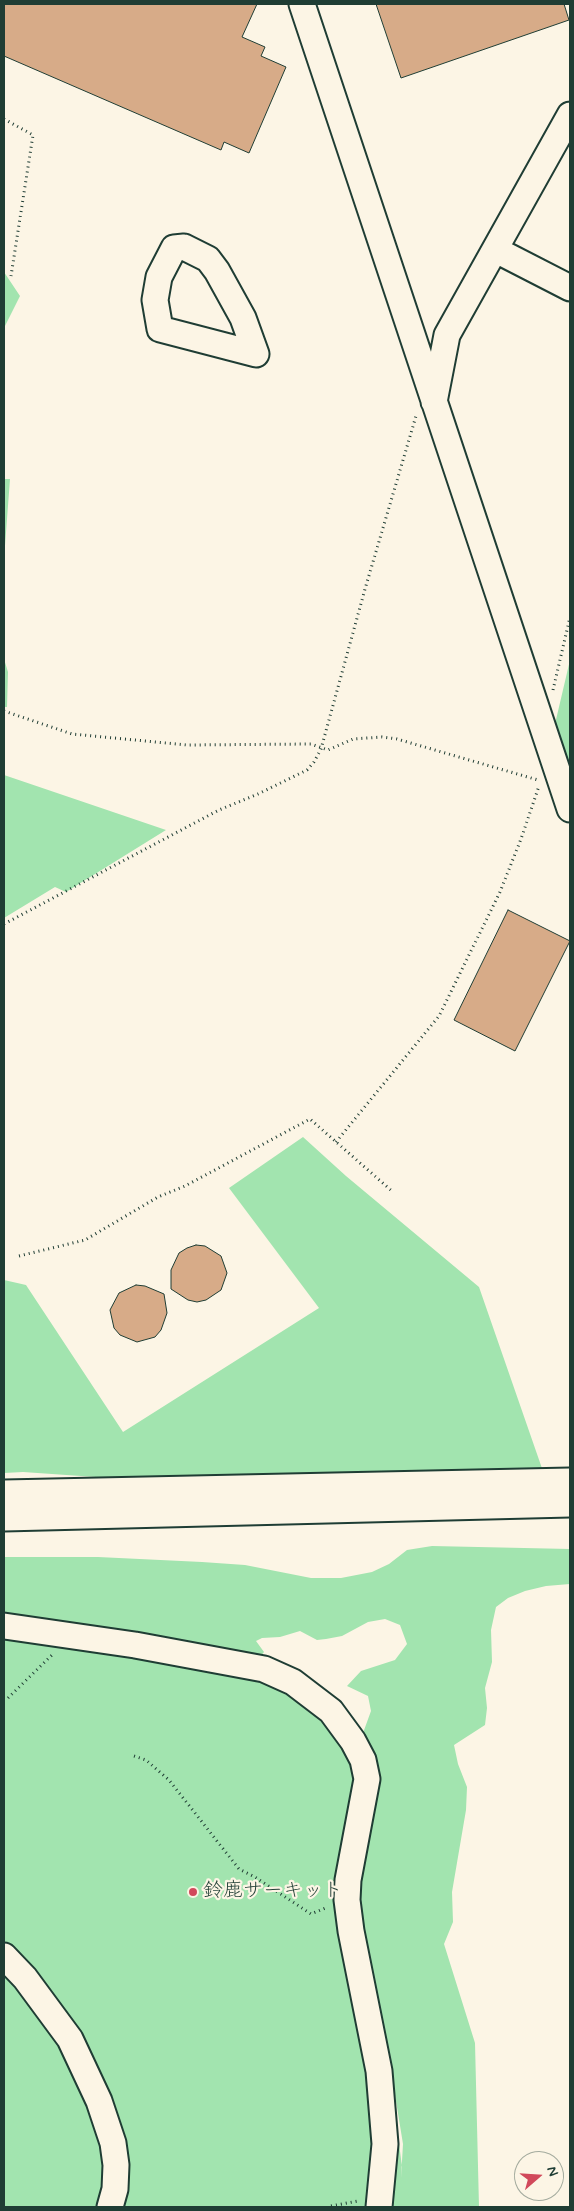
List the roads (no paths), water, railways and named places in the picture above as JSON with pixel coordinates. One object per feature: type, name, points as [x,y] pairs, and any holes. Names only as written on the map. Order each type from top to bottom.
[{"type":"street","points":[[302,4],[426,405],[570,809]]},
{"type":"street","points":[[426,405],[447,335],[570,115]]},
{"type":"street","points":[[184,246],[208,258],[217,270],[243,318],[256,354],[160,329],[155,300],[159,277],[174,248],[184,246]]},
{"type":"street","points":[[496,250],[570,288]]},
{"type":"street","points":[[4,1493],[570,1481]]},
{"type":"street","points":[[4,1518],[570,1504]]},
{"type":"street","points":[[4,1626],[204,1657],[264,1669],[293,1682],[331,1711],[354,1741],[363,1760],[367,1779],[348,1880],[347,1900],[379,2071],[384,2144],[380,2207]]},
{"type":"street","points":[[4,1956],[25,1978],[64,2031],[99,2101],[113,2143],[116,2165],[116,2189],[110,2207]]},
{"type":"place","name":"鈴鹿サーキット","points":[[193,1892]]}]
